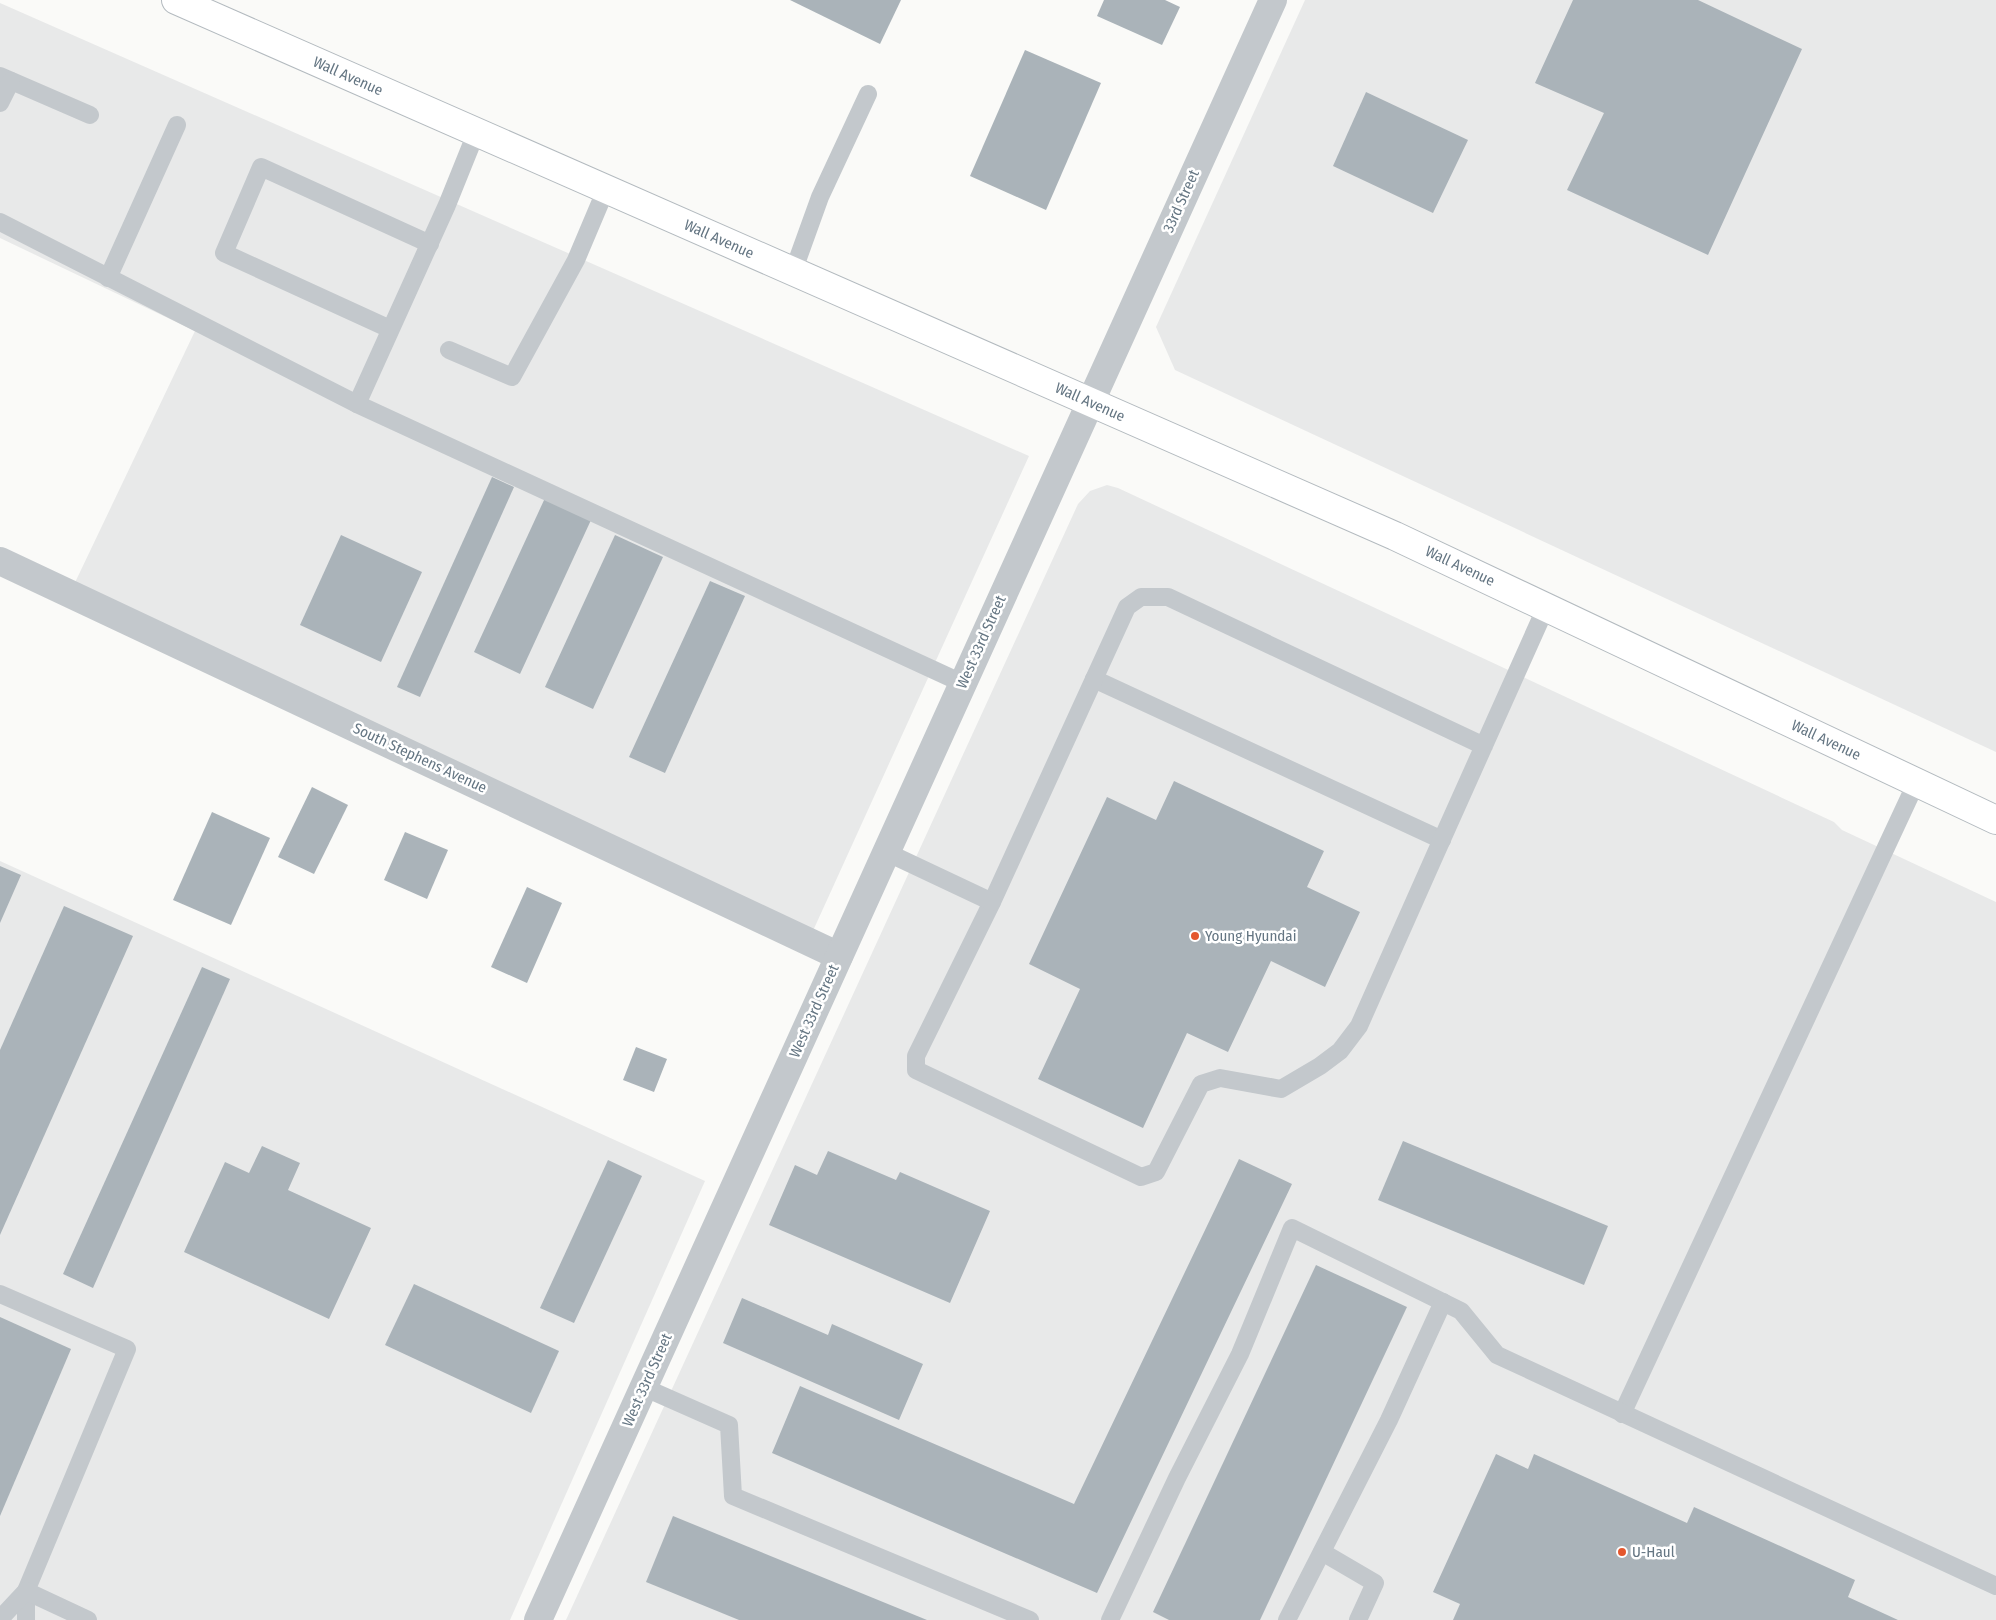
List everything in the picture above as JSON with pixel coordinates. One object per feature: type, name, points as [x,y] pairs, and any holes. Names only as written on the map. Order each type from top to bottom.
[{"type":"main road","name":"Wall Avenue","points":[[176,0],[1395,536],[1996,820]]},
{"type":"street","name":"33rd Street","points":[[1090,402],[1273,0]]},
{"type":"street","name":"West 33rd Street","points":[[538,1620],[1090,402]]},
{"type":"street","name":"South Stephens Avenue","points":[[0,560],[839,956]]},
{"type":"lane","points":[[0,103],[5,79],[90,115]]},
{"type":"lane","points":[[793,272],[820,197],[868,94]]},
{"type":"lane","points":[[108,278],[177,125]]},
{"type":"lane","points":[[357,404],[430,244],[476,133]]},
{"type":"lane","points":[[390,329],[224,253],[261,167],[430,244]]},
{"type":"lane","points":[[449,350],[512,377],[576,260],[606,190]]},
{"type":"lane","points":[[0,222],[357,404],[962,684]]},
{"type":"lane","points":[[1484,746],[1168,598],[1141,597],[1127,607],[992,902],[916,1056],[916,1070],[1141,1177],[1156,1172],[1201,1084],[1220,1078],[1281,1088],[1320,1066],[1340,1051],[1358,1026],[1442,840],[1484,746],[1546,607]]},
{"type":"lane","points":[[1094,679],[1442,840]]},
{"type":"lane","points":[[1622,1414],[1916,783]]},
{"type":"lane","points":[[886,852],[992,902]]},
{"type":"lane","points":[[1110,1620],[1177,1478],[1240,1354],[1292,1228],[1461,1311],[1497,1355],[1995,1584]]},
{"type":"lane","points":[[0,1294],[127,1349],[26,1591],[0,1619]]},
{"type":"lane","points":[[1287,1620],[1389,1420],[1443,1302]]},
{"type":"lane","points":[[644,1387],[729,1425],[733,1496],[1030,1620]]},
{"type":"lane","points":[[1322,1552],[1375,1583],[1358,1620]]},
{"type":"lane","points":[[26,1591],[26,1620]]},
{"type":"lane","points":[[26,1591],[88,1620]]},
{"type":"shaded area","points":[[1305,0],[1996,0],[1996,752],[1175,370],[1156,327]]},
{"type":"shaded area","points":[[0,3],[1029,456],[807,944],[70,593],[195,331],[0,238]]},
{"type":"shaded area","points":[[1107,485],[1118,488],[1834,822],[1842,830],[1996,902],[1996,1620],[566,1620],[1078,504],[1090,491]]},
{"type":"shaded area","points":[[0,861],[705,1181],[510,1620],[0,1620]]},
{"type":"building","points":[[790,0],[901,0],[880,44]]},
{"type":"building","points":[[1104,0],[1165,0],[1180,7],[1162,45],[1097,16]]},
{"type":"building","points":[[1573,0],[1698,0],[1802,49],[1708,255],[1567,190],[1604,113],[1535,83]]},
{"type":"building","points":[[1025,50],[1101,83],[1046,210],[970,176]]},
{"type":"building","points":[[1366,92],[1468,140],[1433,213],[1333,166]]},
{"type":"building","points":[[492,477],[514,487],[420,697],[397,687]]},
{"type":"building","points":[[545,498],[591,520],[520,674],[474,652]]},
{"type":"building","points":[[341,535],[422,572],[381,662],[300,625]]},
{"type":"building","points":[[615,535],[663,557],[593,709],[545,687]]},
{"type":"building","points":[[710,581],[745,596],[665,773],[629,757]]},
{"type":"building","name":"Young Hyundai","points":[[1174,781],[1324,851],[1307,887],[1360,912],[1325,987],[1271,961],[1228,1052],[1187,1033],[1143,1128],[1038,1079],[1080,989],[1029,964],[1107,797],[1156,820]]},
{"type":"building","points":[[312,787],[348,805],[314,874],[278,857]]},
{"type":"building","points":[[212,812],[270,838],[231,925],[173,900]]},
{"type":"building","points":[[405,832],[448,850],[427,899],[384,880]]},
{"type":"building","points":[[0,866],[21,875],[0,923]]},
{"type":"building","points":[[527,887],[562,903],[527,983],[491,967]]},
{"type":"building","points":[[64,906],[133,936],[0,1235],[0,1050]]},
{"type":"building","points":[[202,967],[230,979],[93,1288],[63,1274]]},
{"type":"building","points":[[636,1047],[667,1059],[654,1092],[623,1080]]},
{"type":"building","points":[[1403,1141],[1608,1226],[1584,1285],[1378,1200]]},
{"type":"building","points":[[262,1146],[300,1163],[288,1190],[371,1228],[329,1319],[184,1252],[225,1162],[249,1173]]},
{"type":"building","points":[[828,1151],[896,1180],[900,1172],[990,1211],[950,1303],[769,1225],[795,1165],[817,1175]]},
{"type":"building","points":[[1239,1159],[1292,1184],[1097,1593],[772,1453],[800,1386],[1074,1504]]},
{"type":"building","points":[[608,1160],[642,1176],[574,1323],[540,1308]]},
{"type":"building","points":[[1316,1265],[1407,1307],[1260,1620],[1169,1620],[1153,1612]]},
{"type":"building","points":[[414,1284],[559,1351],[531,1413],[385,1345]]},
{"type":"building","points":[[742,1298],[828,1335],[832,1324],[923,1364],[899,1420],[723,1343]]},
{"type":"building","points":[[0,1317],[71,1349],[0,1516]]},
{"type":"building","name":"U-Haul","points":[[1496,1454],[1528,1469],[1534,1454],[1687,1523],[1694,1507],[1855,1580],[1848,1597],[1898,1620],[1453,1620],[1460,1604],[1433,1592]]},
{"type":"building","points":[[673,1516],[927,1620],[739,1620],[646,1582]]},
{"type":"place","name":"Young Hyundai","points":[[1195,936]]},
{"type":"place","name":"U-Haul","points":[[1622,1552]]}]
